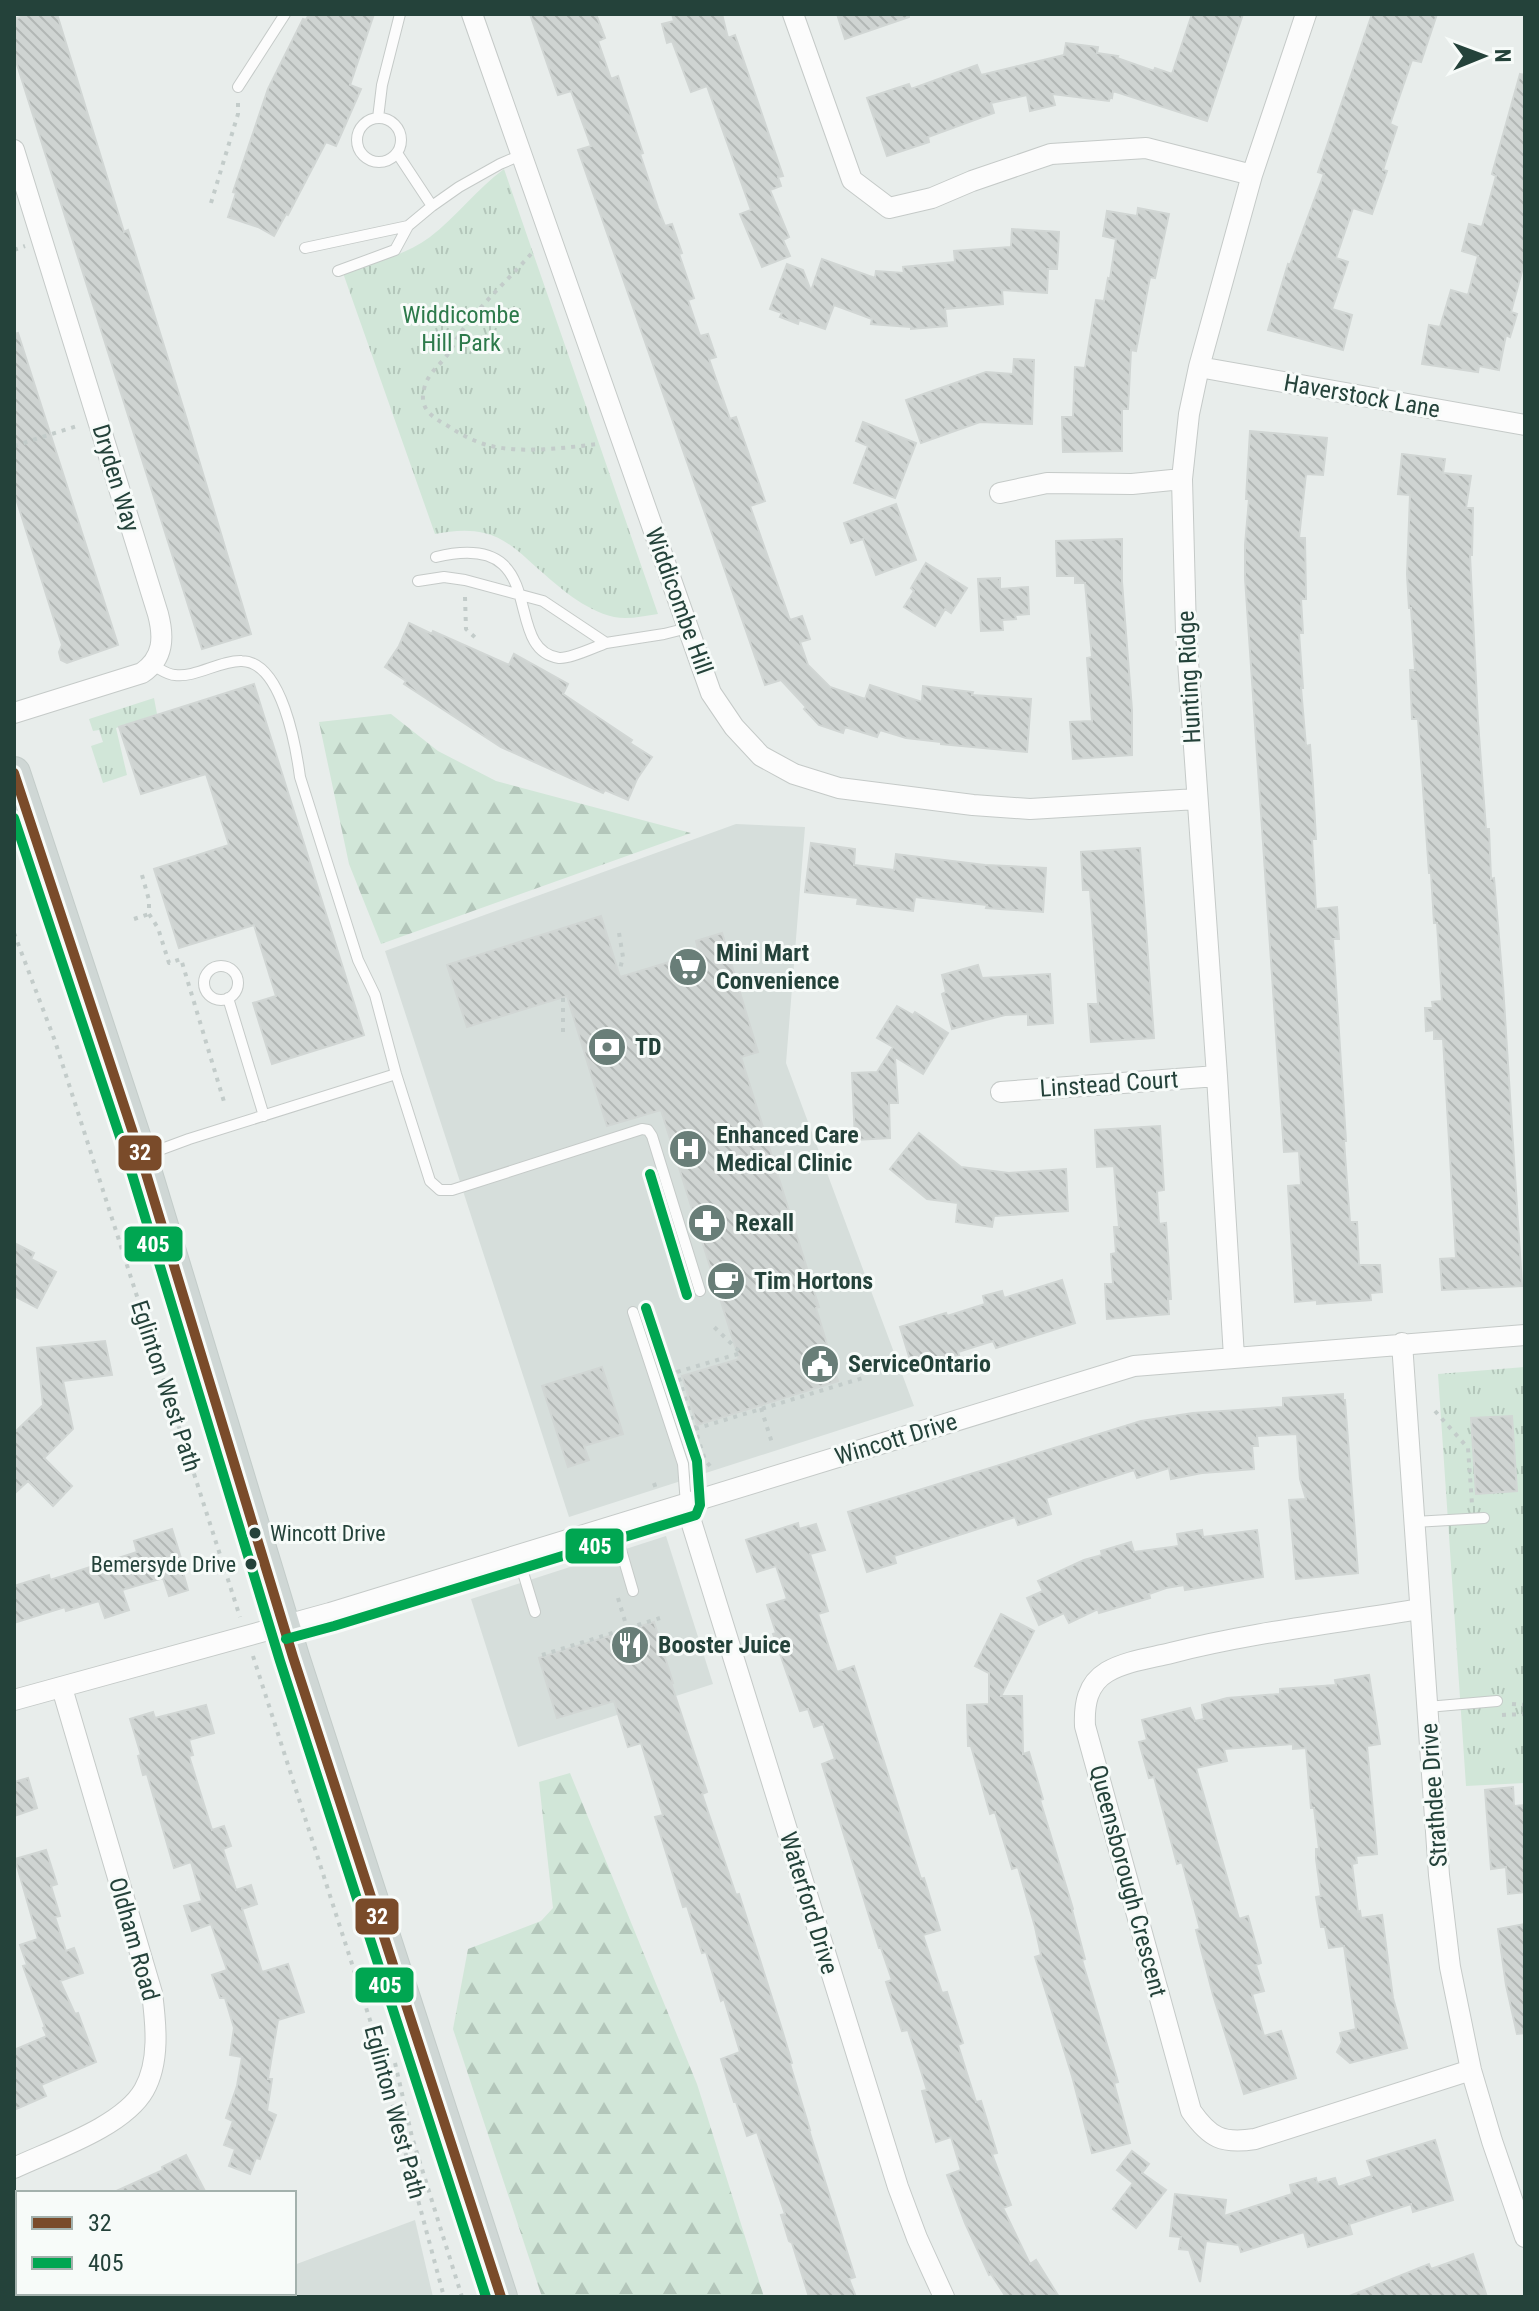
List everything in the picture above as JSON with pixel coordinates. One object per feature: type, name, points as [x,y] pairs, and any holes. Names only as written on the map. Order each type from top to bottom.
[{"type":"main road","points":[[14,773],[141,1157],[283,1625],[501,2297]]},
{"type":"street","name":"Widdicombe Hill","points":[[472,14],[711,693],[734,727],[761,756],[794,774],[839,788],[1030,809],[1197,799]]},
{"type":"street","points":[[793,14],[852,180],[889,208],[932,198],[1051,154],[1146,148],[1252,175]]},
{"type":"street","name":"Hunting Ridge","points":[[1234,1357],[1186,632],[1182,479],[1189,414],[1199,367],[1252,175],[1306,14]]},
{"type":"street","name":"Dryden Way","points":[[14,150],[162,628],[161,647],[152,665]]},
{"type":"street","name":"Haverstock Lane","points":[[1199,367],[1525,425]]},
{"type":"street","points":[[1000,493],[1047,483],[1132,484],[1182,479]]},
{"type":"street","points":[[14,713],[131,677],[152,665]]},
{"type":"street","name":"Linstead Court","points":[[1001,1092],[1217,1076]]},
{"type":"street","name":"Wincott Drive","points":[[283,1625],[686,1505],[1134,1366],[1525,1335]]},
{"type":"street","name":"Strathdee Drive","points":[[1402,1343],[1439,1875],[1450,1967],[1471,2070],[1525,2237]]},
{"type":"street","name":"Waterford Drive","points":[[686,1505],[898,2187],[944,2297]]},
{"type":"street","name":"Queensborough Crescent","points":[[1420,1609],[1211,1643],[1123,1665],[1105,1673],[1092,1687],[1084,1707],[1085,1726],[1191,2111],[1204,2130],[1220,2139],[1236,2142],[1255,2139],[1471,2070]]},
{"type":"street","points":[[14,1700],[283,1625]]},
{"type":"street","name":"Oldham Road","points":[[14,2168],[112,2122],[132,2106],[145,2089],[152,2069],[155,2043],[152,1993],[62,1688]]},
{"type":"lane","points":[[238,87],[285,14]]},
{"type":"lane","points":[[378,118],[382,85],[400,14]]},
{"type":"lane","points":[[378,118],[390,120],[399,129],[401,142],[397,153],[384,161],[368,159],[358,147],[359,131],[364,124],[378,118]]},
{"type":"lane","points":[[397,153],[432,206]]},
{"type":"lane","points":[[338,271],[395,250],[408,226],[432,206],[500,164],[521,155]]},
{"type":"lane","points":[[305,248],[408,226]]},
{"type":"lane","points":[[436,557],[456,552],[495,556],[510,571],[533,637],[544,653],[562,659],[606,643],[688,628]]},
{"type":"lane","points":[[418,581],[444,577],[519,593],[543,601],[606,643]]},
{"type":"lane","points":[[152,665],[177,676],[240,660],[251,662],[273,682],[286,713],[300,777],[358,960],[375,995],[430,1181],[440,1190],[452,1190],[642,1129],[648,1130],[700,1291]]},
{"type":"lane","points":[[228,998],[264,1116]]},
{"type":"lane","points":[[141,1157],[184,1140],[396,1074]]},
{"type":"lane","points":[[633,1312],[683,1464],[686,1505]]},
{"type":"lane","points":[[1414,1522],[1479,1518]]},
{"type":"lane","points":[[614,1526],[633,1591]]},
{"type":"lane","points":[[518,1556],[535,1612]]},
{"type":"lane","points":[[1427,1707],[1497,1701]]},
{"type":"path","points":[[211,203],[238,114],[238,87]]},
{"type":"path","points":[[531,254],[468,324],[428,377],[424,388],[425,410],[468,438],[486,445],[564,448],[598,444]]},
{"type":"path","points":[[14,446],[99,420]]},
{"type":"path","points":[[465,580],[466,629],[479,641]]},
{"type":"path","points":[[142,875],[149,900],[149,914],[158,928],[169,963],[181,959],[225,1105]]},
{"type":"path","points":[[134,919],[149,914]]},
{"type":"path","name":"Eglinton West Path","points":[[14,933],[55,1041],[239,1612]]},
{"type":"path","points":[[619,933],[623,957],[620,969]]},
{"type":"path","points":[[563,998],[563,1035]]},
{"type":"path","points":[[710,1466],[705,1460],[677,1372],[741,1353],[711,1324]]},
{"type":"path","points":[[695,1429],[866,1377]]},
{"type":"path","points":[[761,1408],[773,1446]]},
{"type":"path","points":[[1435,1411],[1468,1448],[1479,1518]]},
{"type":"path","points":[[654,1483],[657,1492]]},
{"type":"path","points":[[542,1655],[660,1618]]},
{"type":"path","name":"Eglinton West Path","points":[[253,1655],[370,2020],[444,2297]]},
{"type":"shaded area","points":[[736,824],[805,827],[786,1063],[914,1406],[569,1517],[385,951]]},
{"type":"shaded area","points":[[666,1536],[713,1684],[518,1747],[471,1599]]},
{"type":"shaded area","points":[[415,2220],[433,2297],[206,2297],[296,2295],[296,2264]]},
{"type":"green space","name":"Widdicombe Hill Park","points":[[504,169],[658,614],[625,618],[603,614],[572,597],[499,538],[472,531],[435,534],[343,273],[420,244]]},
{"type":"green space","points":[[154,698],[157,714],[116,728],[127,775],[103,783],[91,746],[103,742],[99,730],[93,731],[89,719]]},
{"type":"green space","points":[[391,714],[438,751],[496,781],[691,833],[381,944],[349,864],[319,722]]},
{"type":"green space","points":[[1525,1367],[1525,1783],[1466,1786],[1438,1374]]},
{"type":"green space","points":[[570,1773],[697,2084],[764,2297],[542,2297],[453,2029],[468,1949],[541,1921],[553,1908],[539,1782]]},
{"type":"building","points":[[31,14],[57,14],[124,232],[128,230],[251,634],[202,649],[14,55],[14,19]]},
{"type":"building","points":[[309,14],[374,14],[350,85],[361,89],[336,146],[326,142],[274,236],[228,217],[236,193],[233,192],[268,89],[303,19],[306,20]]},
{"type":"building","points":[[530,14],[596,14],[605,38],[598,41],[611,79],[618,76],[658,208],[665,226],[672,224],[682,253],[679,254],[694,298],[688,300],[700,336],[708,334],[716,357],[709,359],[730,419],[736,417],[765,501],[750,506],[790,620],[802,616],[810,639],[800,642],[808,665],[830,687],[865,699],[870,685],[922,702],[923,686],[973,692],[972,695],[1031,699],[1027,752],[941,744],[880,730],[877,737],[845,727],[843,733],[819,725],[781,680],[765,685],[578,150],[591,146],[571,91],[558,95]]},
{"type":"building","points":[[672,14],[722,14],[728,38],[735,35],[783,176],[778,177],[781,186],[770,190],[789,237],[783,240],[790,256],[762,267],[740,214],[751,210],[707,86],[691,92],[672,41],[667,43],[662,24],[674,21]]},
{"type":"building","points":[[837,14],[909,14],[909,17],[845,39]]},
{"type":"building","points":[[1192,14],[1243,14],[1207,121],[1113,91],[1109,101],[1052,94],[1055,105],[1030,111],[1027,95],[991,103],[994,113],[928,137],[929,142],[887,156],[867,98],[909,84],[911,89],[977,65],[981,75],[1064,55],[1066,43],[1098,47],[1097,53],[1118,56],[1154,71],[1155,68],[1172,74]]},
{"type":"building","points":[[1372,14],[1437,14],[1421,62],[1412,60],[1390,124],[1397,127],[1383,170],[1387,171],[1372,214],[1353,208],[1336,258],[1348,262],[1332,309],[1352,315],[1343,350],[1268,330],[1288,264],[1324,174],[1318,172]]},
{"type":"building","points":[[1520,74],[1525,75],[1525,260],[1511,312],[1517,314],[1510,337],[1506,335],[1499,370],[1479,366],[1478,372],[1422,364],[1429,325],[1440,327],[1451,290],[1468,295],[1478,256],[1462,251],[1469,224],[1482,227],[1496,176],[1492,174]]},
{"type":"building","points":[[1138,208],[1169,214],[1155,278],[1150,277],[1136,351],[1131,350],[1128,409],[1122,409],[1122,451],[1063,452],[1062,417],[1073,417],[1075,367],[1085,368],[1096,300],[1104,301],[1110,279],[1116,239],[1103,236],[1107,211],[1137,216]]},
{"type":"building","points":[[1012,229],[1059,232],[1057,269],[1048,269],[1047,293],[1002,290],[1003,304],[945,309],[947,326],[911,329],[871,324],[872,319],[834,305],[825,329],[799,320],[798,324],[770,309],[787,264],[803,270],[811,291],[822,259],[875,278],[876,271],[904,273],[903,267],[955,262],[954,251],[1011,247]]},
{"type":"building","points":[[18,333],[118,645],[67,663],[61,660],[59,652],[62,645],[14,492],[14,334]]},
{"type":"building","points":[[1014,359],[1034,360],[1032,424],[980,422],[921,443],[906,400],[986,372],[1013,374]]},
{"type":"building","points":[[863,422],[916,443],[895,498],[854,483],[868,446],[856,441]]},
{"type":"building","points":[[1250,431],[1327,438],[1323,475],[1306,474],[1299,538],[1305,538],[1306,599],[1301,599],[1303,633],[1299,633],[1301,688],[1313,786],[1316,909],[1337,907],[1339,939],[1333,939],[1350,1222],[1357,1222],[1359,1265],[1380,1265],[1382,1292],[1370,1293],[1371,1300],[1317,1304],[1317,1300],[1295,1302],[1288,1186],[1301,1185],[1299,1151],[1284,1152],[1245,578]]},
{"type":"building","points":[[1402,454],[1445,459],[1443,473],[1471,476],[1466,508],[1473,508],[1470,555],[1478,722],[1503,985],[1522,1286],[1442,1290],[1440,1259],[1456,1258],[1443,1039],[1434,1039],[1434,1030],[1426,1031],[1425,1008],[1433,1008],[1432,1002],[1442,1001],[1418,719],[1412,719],[1410,670],[1415,670],[1407,574],[1410,495],[1398,494]]},
{"type":"building","points":[[896,504],[916,560],[876,575],[863,539],[851,543],[844,523]]},
{"type":"building","points":[[1122,539],[1132,755],[1073,759],[1070,722],[1092,721],[1087,658],[1092,657],[1085,583],[1075,583],[1075,576],[1057,576],[1056,541]]},
{"type":"building","points":[[926,563],[967,588],[951,613],[945,609],[935,626],[904,607]]},
{"type":"building","points":[[1000,578],[1000,589],[1028,587],[1029,614],[1002,620],[1003,630],[981,631],[978,579]]},
{"type":"building","points":[[409,623],[509,665],[514,654],[568,684],[563,694],[652,757],[628,800],[605,790],[603,793],[501,747],[404,684],[406,681],[385,667]]},
{"type":"building","points":[[254,684],[364,1035],[272,1064],[253,1003],[276,996],[254,925],[179,948],[154,869],[229,845],[206,774],[141,794],[119,727]]},
{"type":"building","points":[[811,843],[855,849],[854,865],[894,870],[896,854],[985,865],[1046,868],[1043,912],[986,908],[987,905],[915,897],[913,911],[857,904],[858,898],[805,892]]},
{"type":"building","points":[[1140,848],[1154,1038],[1091,1042],[1088,1004],[1098,1004],[1090,890],[1083,890],[1081,852]]},
{"type":"building","points":[[601,916],[620,977],[699,953],[696,941],[722,933],[758,1052],[741,1057],[819,1307],[816,1308],[838,1381],[697,1425],[682,1376],[739,1359],[661,1110],[607,1126],[567,996],[467,1027],[447,965]]},
{"type":"building","points":[[978,965],[982,978],[1050,974],[1053,1023],[1028,1025],[1028,1014],[1005,1015],[952,1029],[942,994],[946,992],[942,975]]},
{"type":"building","points":[[897,1006],[913,1015],[915,1012],[948,1033],[923,1074],[895,1057],[898,1103],[889,1103],[890,1138],[855,1140],[852,1073],[877,1072],[893,1047],[877,1038]]},
{"type":"building","points":[[1160,1126],[1164,1190],[1157,1191],[1159,1224],[1166,1223],[1171,1299],[1168,1299],[1169,1314],[1107,1319],[1105,1284],[1113,1284],[1111,1254],[1116,1253],[1114,1227],[1119,1227],[1114,1166],[1097,1167],[1095,1130]]},
{"type":"building","points":[[919,1133],[961,1167],[1009,1173],[1066,1169],[1068,1211],[994,1216],[992,1227],[956,1222],[958,1203],[927,1199],[890,1169]]},
{"type":"building","points":[[14,1243],[34,1253],[31,1259],[56,1272],[37,1308],[14,1296]]},
{"type":"building","points":[[1062,1280],[1075,1323],[996,1348],[993,1341],[958,1352],[960,1358],[914,1373],[900,1327],[985,1304],[983,1296],[1002,1291],[1004,1298]]},
{"type":"building","points":[[105,1341],[112,1375],[63,1381],[73,1429],[44,1458],[72,1486],[53,1506],[28,1481],[14,1494],[14,1433],[43,1405],[37,1348]]},
{"type":"building","points":[[602,1367],[623,1434],[584,1446],[589,1460],[568,1467],[542,1386]]},
{"type":"building","points":[[1343,1394],[1358,1573],[1296,1579],[1289,1500],[1306,1499],[1300,1479],[1297,1434],[1257,1436],[1258,1446],[1252,1446],[1254,1469],[1171,1479],[1169,1468],[1137,1478],[1134,1470],[1046,1498],[1051,1514],[1018,1525],[1015,1517],[894,1556],[896,1563],[867,1572],[848,1512],[1141,1421],[1193,1413],[1283,1407],[1283,1398]]},
{"type":"building","points":[[1512,1416],[1517,1491],[1476,1494],[1471,1418]]},
{"type":"building","points":[[798,1523],[799,1529],[816,1524],[825,1550],[810,1554],[828,1611],[818,1614],[837,1672],[854,1666],[940,1930],[923,1935],[942,1993],[947,1992],[963,2043],[958,2045],[976,2102],[981,2101],[997,2153],[992,2154],[1011,2205],[1003,2208],[1030,2264],[1036,2260],[1059,2297],[1006,2297],[989,2275],[947,2175],[961,2170],[951,2137],[936,2142],[922,2091],[927,2090],[908,2030],[902,2031],[886,1982],[892,1980],[879,1948],[822,1764],[835,1759],[823,1724],[814,1727],[808,1709],[800,1711],[773,1634],[776,1633],[767,1605],[787,1599],[776,1566],[757,1572],[746,1540]]},
{"type":"building","points":[[172,1529],[188,1590],[169,1596],[163,1578],[122,1590],[129,1610],[105,1618],[99,1601],[66,1611],[65,1607],[14,1623],[14,1586],[49,1575],[50,1580],[137,1552],[134,1541]]},
{"type":"building","points":[[1202,1530],[1203,1537],[1257,1530],[1263,1577],[1185,1590],[1184,1585],[1166,1588],[1149,1594],[1150,1598],[1099,1613],[1098,1609],[1069,1623],[1064,1613],[1039,1625],[1027,1598],[1043,1591],[1038,1581],[1102,1555],[1101,1551],[1131,1542],[1134,1552],[1179,1546],[1177,1534]]},
{"type":"building","points":[[1001,1614],[1034,1631],[1001,1696],[1022,1696],[1023,1754],[1029,1752],[1043,1799],[1040,1800],[1073,1909],[1085,1959],[1082,1960],[1118,2082],[1114,2083],[1130,2143],[1092,2153],[1035,1957],[1041,1955],[1018,1867],[1012,1869],[995,1812],[990,1814],[971,1746],[968,1746],[967,1705],[989,1704],[989,1673],[975,1666]]},
{"type":"building","points":[[654,1622],[707,1792],[702,1794],[736,1895],[739,1894],[792,2063],[809,2130],[855,2277],[849,2279],[856,2297],[809,2297],[757,2132],[747,2136],[734,2102],[721,2059],[740,2052],[706,1952],[702,1953],[687,1906],[683,1907],[655,1817],[663,1815],[641,1743],[628,1747],[614,1701],[557,1718],[539,1658]]},
{"type":"building","points":[[1369,1675],[1380,1744],[1367,1746],[1377,1854],[1356,1856],[1357,1863],[1352,1864],[1361,1918],[1382,1915],[1393,1998],[1407,2048],[1350,2063],[1337,2052],[1342,2042],[1340,2033],[1356,2029],[1344,1946],[1329,1948],[1325,1927],[1321,1927],[1316,1897],[1321,1896],[1316,1859],[1316,1849],[1319,1849],[1314,1808],[1311,1808],[1306,1748],[1293,1749],[1293,1744],[1224,1749],[1227,1761],[1196,1768],[1239,1919],[1248,1916],[1261,1963],[1256,1965],[1264,1991],[1252,1994],[1264,2036],[1281,2031],[1296,2078],[1244,2094],[1213,1995],[1182,1862],[1177,1864],[1154,1777],[1149,1778],[1139,1742],[1147,1740],[1142,1720],[1190,1708],[1195,1721],[1204,1719],[1202,1705],[1227,1698],[1280,1694],[1280,1689],[1336,1685],[1335,1680]]},
{"type":"building","points":[[206,1705],[214,1733],[189,1740],[193,1755],[189,1756],[212,1830],[224,1826],[231,1846],[223,1849],[236,1890],[251,1885],[257,1904],[242,1909],[262,1972],[288,1964],[304,2012],[278,2020],[268,2079],[272,2079],[267,2111],[276,2115],[260,2159],[256,2158],[250,2174],[229,2166],[235,2149],[224,2145],[233,2121],[226,2118],[237,2086],[242,2057],[230,2055],[234,2028],[225,1998],[220,1998],[212,1975],[227,1970],[211,1924],[192,1931],[184,1906],[202,1901],[191,1862],[174,1868],[147,1774],[143,1775],[138,1756],[141,1755],[130,1719],[153,1712],[155,1718]]},
{"type":"building","points":[[28,1778],[37,1808],[14,1816],[14,1782]]},
{"type":"building","points":[[1513,1787],[1514,1806],[1525,1805],[1525,1892],[1508,1894],[1506,1867],[1491,1869],[1485,1790]]},
{"type":"building","points":[[46,1850],[57,1884],[51,1886],[60,1916],[55,1917],[66,1951],[74,1948],[83,1973],[60,1981],[75,2014],[78,2013],[96,2062],[41,2085],[46,2096],[14,2110],[14,2050],[47,2036],[23,1966],[27,1965],[20,1945],[38,1939],[15,1859]]},
{"type":"building","points":[[1525,1924],[1525,2033],[1517,2034],[1498,1929]]},
{"type":"building","points":[[1435,2140],[1453,2200],[1413,2212],[1411,2204],[1349,2224],[1352,2234],[1308,2247],[1304,2232],[1241,2252],[1239,2245],[1206,2241],[1200,2282],[1189,2250],[1179,2249],[1181,2237],[1170,2236],[1175,2194],[1226,2200],[1224,2216],[1292,2194],[1290,2185],[1316,2178],[1317,2183],[1335,2178],[1338,2187],[1372,2176],[1367,2161]]},
{"type":"building","points":[[1132,2151],[1149,2164],[1142,2173],[1166,2190],[1136,2228],[1113,2209],[1133,2183],[1117,2170]]},
{"type":"building","points":[[186,2155],[205,2191],[116,2191],[163,2170],[162,2167]]},
{"type":"building","points":[[1473,2254],[1487,2297],[1347,2297],[1429,2264],[1431,2269]]},
{"type":"transit line","name":"32","points":[[14,773],[141,1157],[293,1657],[501,2297]]},
{"type":"transit line","name":"405","points":[[14,818],[128,1161],[280,1661],[486,2297]]},
{"type":"transit line","name":"405","points":[[650,1174],[687,1295]]},
{"type":"transit line","name":"405","points":[[286,1639],[696,1515],[700,1505],[697,1461],[646,1308]]},
{"type":"place","name":"Mini Mart Convenience","points":[[688,967]]},
{"type":"place","name":"TD","points":[[607,1047]]},
{"type":"place","name":"Enhanced Care Medical Clinic","points":[[688,1149]]},
{"type":"place","name":"Rexall","points":[[707,1223]]},
{"type":"place","name":"Tim Hortons","points":[[726,1281]]},
{"type":"place","name":"ServiceOntario","points":[[820,1364]]},
{"type":"place","name":"Wincott Drive","points":[[255,1533]]},
{"type":"place","name":"Bemersyde Drive","points":[[251,1564]]},
{"type":"place","name":"Booster Juice","points":[[630,1645]]}]
